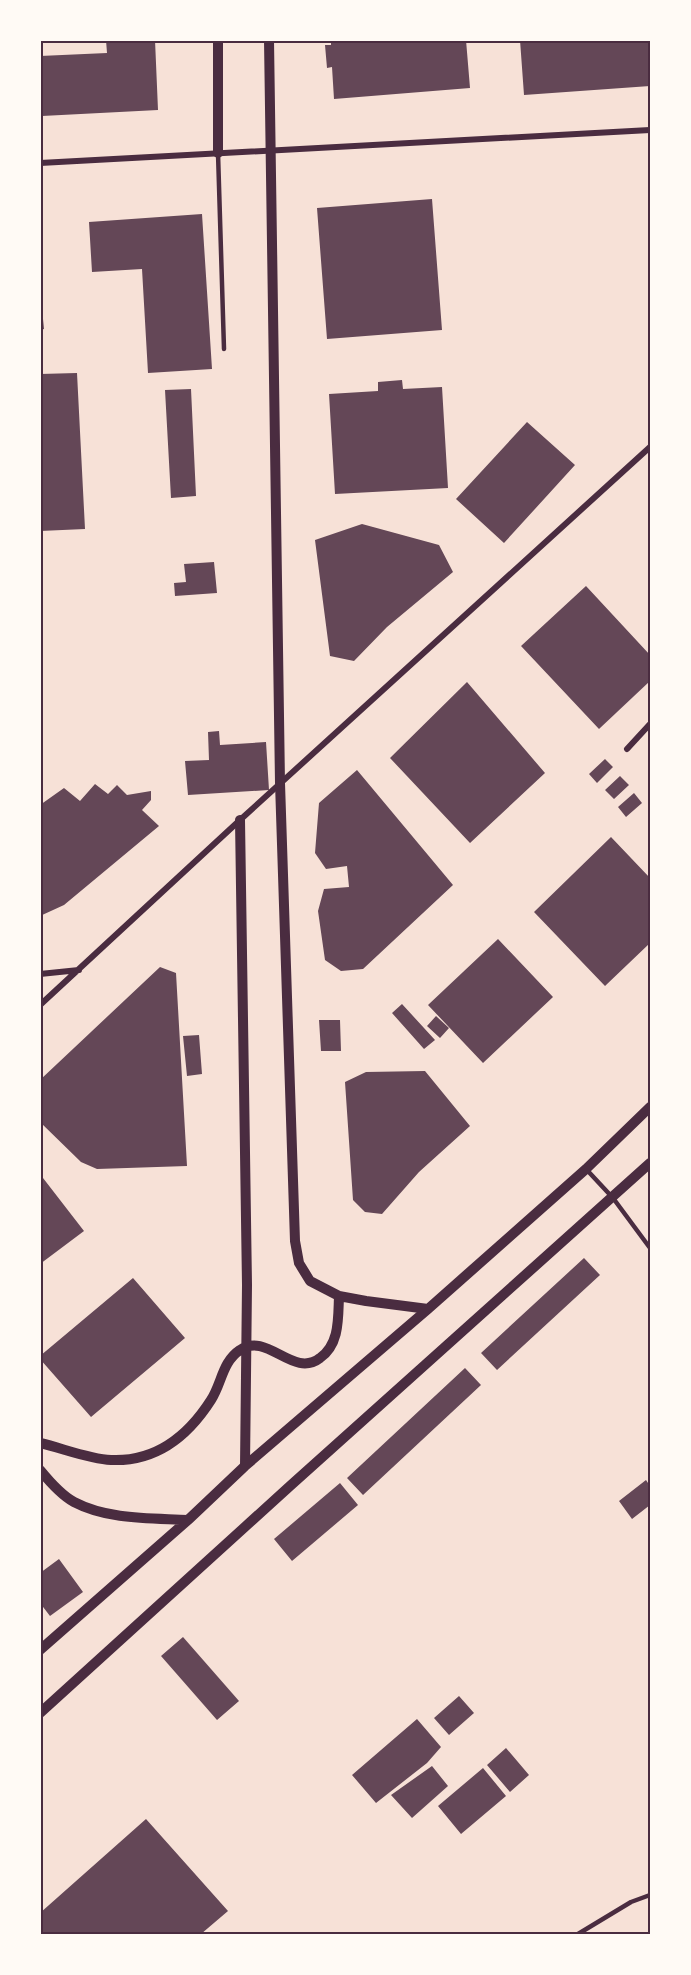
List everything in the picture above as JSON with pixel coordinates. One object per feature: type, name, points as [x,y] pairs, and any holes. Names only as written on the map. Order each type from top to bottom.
[{"type":"street","points":[[218,40],[218,153]]},
{"type":"street","points":[[269,40],[280,783],[295,1240],[299,1263],[309,1281],[339,1296],[428,1309]]},
{"type":"street","points":[[40,163],[651,130]]},
{"type":"street","points":[[40,1005],[280,783],[651,447]]},
{"type":"street","points":[[627,749],[651,724]]},
{"type":"street","points":[[240,820],[247,1346],[245,1466]]},
{"type":"street","points":[[40,974],[80,970]]},
{"type":"street","points":[[40,1650],[188,1520],[245,1466],[428,1309],[586,1169],[651,1107]]},
{"type":"street","points":[[40,1713],[651,1163]]},
{"type":"street","points":[[40,1443],[111,1460],[147,1456],[168,1447],[188,1431],[213,1399],[224,1369],[233,1356],[247,1346],[259,1346],[274,1351],[293,1362],[308,1364],[325,1355],[333,1345],[338,1322],[339,1296]]},
{"type":"street","points":[[40,1470],[73,1501],[99,1511],[130,1517],[188,1520]]},
{"type":"lane","points":[[218,153],[224,349]]},
{"type":"lane","points":[[586,1169],[613,1198],[651,1248]]},
{"type":"lane","points":[[578,1935],[631,1902],[651,1895]]},
{"type":"building","points":[[106,40],[155,40],[158,110],[42,116],[40,56],[107,53]]},
{"type":"building","points":[[331,40],[466,40],[470,88],[334,99],[332,67],[327,68],[325,45],[331,45]]},
{"type":"building","points":[[520,40],[650,40],[650,86],[524,95]]},
{"type":"building","points":[[432,199],[442,330],[327,339],[317,208]]},
{"type":"building","points":[[202,214],[212,369],[148,373],[142,269],[92,272],[89,222]]},
{"type":"building","points":[[40,309],[42,309],[44,329],[40,330]]},
{"type":"building","points":[[77,373],[85,529],[40,531],[40,374]]},
{"type":"building","points":[[402,380],[403,389],[442,387],[448,488],[335,494],[329,394],[378,391],[378,382]]},
{"type":"building","points":[[191,389],[196,496],[171,498],[165,390]]},
{"type":"building","points":[[527,422],[575,465],[504,543],[456,499]]},
{"type":"building","points":[[362,524],[439,545],[453,572],[387,627],[354,661],[330,656],[315,540]]},
{"type":"building","points":[[214,562],[217,593],[175,596],[174,583],[186,582],[184,564]]},
{"type":"building","points":[[586,586],[650,655],[650,681],[599,729],[521,646]]},
{"type":"building","points":[[467,682],[545,773],[470,843],[390,758]]},
{"type":"building","points":[[219,731],[220,745],[266,742],[269,790],[188,795],[185,761],[209,760],[208,732]]},
{"type":"building","points":[[605,759],[613,767],[597,783],[589,774]]},
{"type":"building","points":[[357,770],[453,885],[363,969],[341,971],[325,960],[318,911],[324,889],[349,887],[347,866],[326,869],[315,853],[319,803]]},
{"type":"building","points":[[620,776],[629,785],[614,799],[605,790]]},
{"type":"building","points":[[95,784],[108,794],[117,785],[127,795],[151,791],[151,800],[142,810],[159,826],[64,905],[40,916],[40,805],[64,788],[80,801]]},
{"type":"building","points":[[634,793],[642,803],[626,817],[618,807]]},
{"type":"building","points":[[611,837],[650,878],[650,943],[605,986],[534,912]]},
{"type":"building","points":[[498,939],[553,997],[483,1063],[428,1005]]},
{"type":"building","points":[[160,967],[176,973],[187,1166],[97,1169],[81,1162],[40,1122],[40,1080]]},
{"type":"building","points":[[402,1004],[435,1040],[424,1049],[392,1013]]},
{"type":"building","points":[[436,1016],[449,1028],[440,1038],[427,1026]]},
{"type":"building","points":[[319,1020],[340,1020],[341,1051],[321,1051]]},
{"type":"building","points":[[199,1035],[202,1074],[187,1076],[183,1036]]},
{"type":"building","points":[[425,1071],[470,1126],[419,1172],[382,1214],[365,1212],[353,1200],[345,1082],[366,1072]]},
{"type":"building","points":[[43,1178],[84,1231],[40,1264],[40,1180]]},
{"type":"building","points":[[584,1258],[600,1275],[497,1370],[481,1353]]},
{"type":"building","points":[[133,1278],[185,1338],[91,1417],[40,1359],[40,1356]]},
{"type":"building","points":[[465,1368],[481,1385],[363,1495],[347,1478]]},
{"type":"building","points":[[646,1480],[650,1486],[650,1505],[632,1519],[619,1501]]},
{"type":"building","points":[[340,1483],[358,1505],[292,1561],[274,1539]]},
{"type":"building","points":[[59,1559],[83,1592],[50,1616],[40,1603],[40,1573]]},
{"type":"building","points":[[183,1637],[239,1701],[217,1720],[161,1656]]},
{"type":"building","points":[[459,1696],[474,1713],[449,1735],[434,1718]]},
{"type":"building","points":[[417,1719],[441,1747],[427,1763],[376,1803],[352,1775]]},
{"type":"building","points":[[506,1748],[529,1775],[510,1792],[487,1765]]},
{"type":"building","points":[[432,1766],[448,1786],[412,1818],[391,1795]]},
{"type":"building","points":[[483,1768],[506,1796],[461,1834],[438,1806]]},
{"type":"building","points":[[146,1819],[228,1911],[201,1934],[40,1934],[40,1913]]}]
